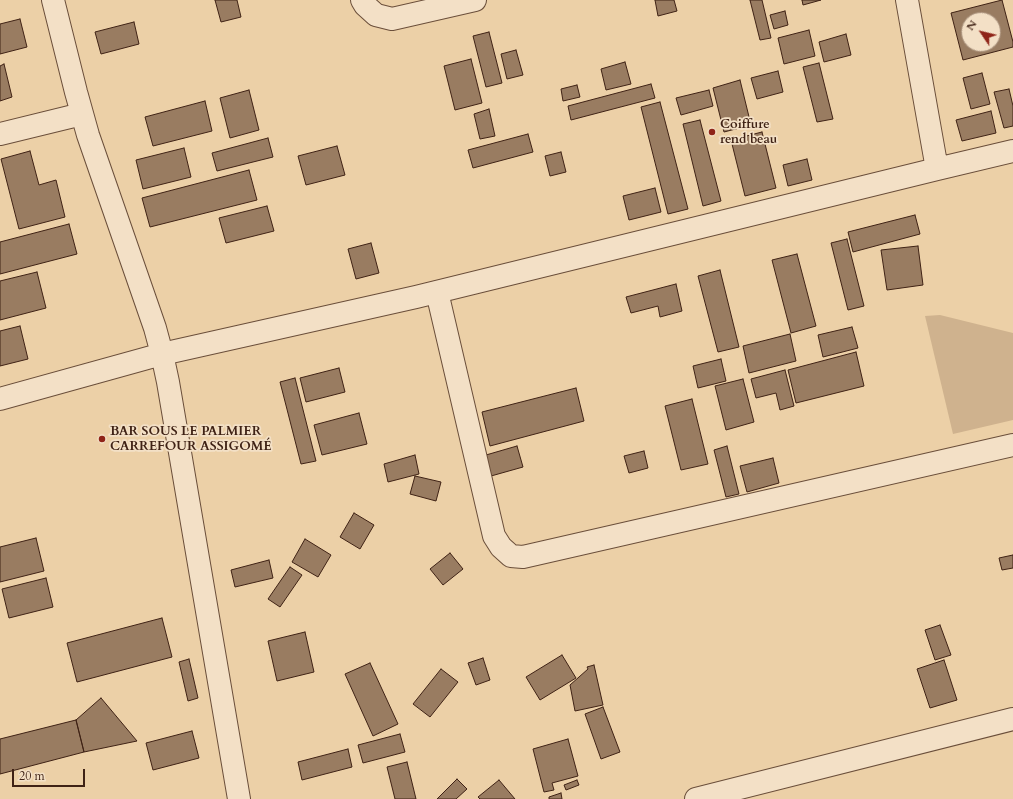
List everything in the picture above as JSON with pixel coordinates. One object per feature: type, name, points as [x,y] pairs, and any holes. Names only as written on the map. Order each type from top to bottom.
[{"type":"street","points":[[53,0],[82,114],[155,328],[162,354],[168,382],[238,799]]},
{"type":"street","points":[[362,0],[365,5],[376,15],[392,19],[474,0]]},
{"type":"street","points":[[907,0],[937,169]]},
{"type":"street","points":[[0,134],[82,114]]},
{"type":"street","points":[[0,399],[162,354],[437,292],[1013,151]]},
{"type":"street","points":[[437,292],[494,536],[501,547],[511,556],[523,557],[1013,445]]},
{"type":"street","points":[[696,799],[1013,719]]},
{"type":"shaded area","points":[[940,315],[1013,333],[1013,420],[953,434],[925,316]]},
{"type":"building","points":[[215,0],[237,0],[241,17],[221,22]]},
{"type":"building","points":[[655,0],[674,0],[677,11],[658,16]]},
{"type":"building","points":[[750,0],[762,0],[771,38],[760,40]]},
{"type":"building","points":[[802,0],[821,0],[803,5]]},
{"type":"building","points":[[1002,0],[1013,47],[1001,50],[1001,12],[961,12],[961,52],[994,52],[963,60],[951,13]]},
{"type":"building","points":[[785,11],[788,25],[774,29],[770,15]]},
{"type":"building","points":[[20,19],[27,47],[0,54],[0,24]]},
{"type":"building","points":[[134,22],[139,44],[101,54],[95,32]]},
{"type":"building","points":[[809,30],[815,56],[784,64],[778,38]]},
{"type":"building","points":[[489,32],[502,83],[486,87],[473,36]]},
{"type":"building","points":[[846,34],[851,55],[824,62],[819,42]]},
{"type":"building","points":[[516,50],[523,75],[507,79],[501,54]]},
{"type":"building","points":[[471,59],[482,103],[455,110],[444,66]]},
{"type":"building","points":[[625,62],[631,84],[606,90],[601,69]]},
{"type":"building","points":[[819,63],[833,119],[817,122],[803,67]]},
{"type":"building","points":[[4,64],[12,97],[0,101],[0,66]]},
{"type":"building","points":[[778,71],[783,92],[757,99],[751,78]]},
{"type":"building","points":[[982,73],[990,104],[971,109],[963,78]]},
{"type":"building","points":[[740,80],[751,125],[724,132],[713,88]]},
{"type":"building","points":[[651,84],[655,98],[571,120],[568,106]]},
{"type":"building","points":[[577,85],[580,97],[563,101],[561,89]]},
{"type":"building","points":[[1009,89],[1013,106],[1013,126],[1004,128],[994,92]]},
{"type":"building","points":[[249,90],[259,130],[230,138],[220,98]]},
{"type":"building","points":[[709,90],[713,106],[681,115],[676,98]]},
{"type":"building","points":[[205,101],[212,131],[153,146],[145,117]]},
{"type":"building","points":[[660,102],[688,209],[668,214],[641,107]]},
{"type":"building","points":[[489,109],[495,136],[480,139],[474,114]]},
{"type":"building","points":[[991,111],[996,133],[962,141],[956,120]]},
{"type":"building","points":[[700,120],[721,201],[703,206],[683,124]]},
{"type":"building","points":[[762,132],[776,188],[745,196],[731,140]]},
{"type":"building","points":[[528,134],[533,152],[473,168],[468,150]]},
{"type":"building","points":[[268,138],[273,157],[217,171],[212,153]]},
{"type":"building","points":[[337,146],[345,175],[306,185],[298,156]]},
{"type":"building","points":[[184,148],[191,177],[143,189],[136,160]]},
{"type":"building","points":[[30,151],[39,185],[56,180],[65,217],[19,229],[1,159]]},
{"type":"building","points":[[561,152],[566,172],[550,176],[545,156]]},
{"type":"building","points":[[807,159],[812,180],[788,186],[783,165]]},
{"type":"building","points":[[249,170],[257,200],[150,227],[142,198]]},
{"type":"building","points":[[655,188],[661,212],[629,220],[623,196]]},
{"type":"building","points":[[267,206],[274,231],[226,243],[219,218]]},
{"type":"building","points":[[915,215],[920,234],[853,252],[848,232]]},
{"type":"building","points":[[69,224],[77,254],[0,274],[0,242]]},
{"type":"building","points":[[847,239],[864,306],[848,310],[831,243]]},
{"type":"building","points":[[371,243],[379,273],[356,279],[348,249]]},
{"type":"building","points":[[918,246],[923,285],[887,290],[881,250]]},
{"type":"building","points":[[797,254],[816,326],[791,333],[772,260]]},
{"type":"building","points":[[720,270],[739,347],[718,352],[698,276]]},
{"type":"building","points":[[37,272],[46,308],[0,320],[0,281]]},
{"type":"building","points":[[676,284],[682,311],[660,317],[658,306],[631,313],[626,297]]},
{"type":"building","points":[[20,326],[28,359],[0,366],[0,331]]},
{"type":"building","points":[[852,327],[858,348],[823,357],[818,335]]},
{"type":"building","points":[[790,334],[796,361],[749,373],[743,346]]},
{"type":"building","points":[[856,352],[864,386],[796,403],[788,370]]},
{"type":"building","points":[[721,359],[726,381],[698,388],[693,366]]},
{"type":"building","points":[[339,368],[345,392],[306,402],[300,378]]},
{"type":"building","points":[[785,370],[794,406],[780,410],[776,393],[756,398],[751,379]]},
{"type":"building","points":[[295,378],[316,461],[301,464],[280,382]]},
{"type":"building","points":[[743,379],[754,422],[726,430],[715,386]]},
{"type":"building","points":[[576,388],[584,421],[490,446],[482,412]]},
{"type":"building","points":[[692,399],[708,464],[681,470],[665,406]]},
{"type":"building","points":[[359,413],[367,444],[322,455],[314,425]]},
{"type":"building","points":[[517,446],[523,467],[491,476],[486,455]]},
{"type":"building","points":[[727,446],[739,494],[726,497],[714,450]]},
{"type":"building","points":[[644,451],[648,468],[629,473],[624,456]]},
{"type":"building","points":[[415,455],[419,474],[388,482],[384,464]]},
{"type":"building","points":[[773,458],[779,483],[747,492],[740,466]]},
{"type":"building","points":[[415,476],[441,482],[436,501],[410,494]]},
{"type":"building","points":[[354,513],[374,525],[360,549],[340,537]]},
{"type":"building","points":[[36,538],[44,571],[0,582],[0,547]]},
{"type":"building","points":[[305,539],[331,555],[318,577],[292,562]]},
{"type":"building","points":[[450,553],[463,569],[443,585],[430,569]]},
{"type":"building","points":[[1013,555],[1013,568],[1002,570],[999,558]]},
{"type":"building","points":[[269,560],[273,578],[235,587],[231,570]]},
{"type":"building","points":[[290,567],[302,575],[280,607],[268,599]]},
{"type":"building","points":[[46,578],[53,607],[9,618],[2,589]]},
{"type":"building","points":[[162,618],[172,657],[77,682],[67,643]]},
{"type":"building","points":[[940,625],[951,655],[935,660],[925,630]]},
{"type":"building","points":[[305,632],[314,672],[277,681],[268,641]]},
{"type":"building","points":[[562,655],[576,678],[540,700],[526,677]]},
{"type":"building","points":[[483,658],[490,680],[476,685],[468,663]]},
{"type":"building","points":[[189,659],[198,698],[188,701],[179,662]]},
{"type":"building","points":[[944,660],[957,700],[930,708],[917,669]]},
{"type":"building","points":[[370,663],[398,724],[373,736],[345,674]]},
{"type":"building","points":[[594,665],[603,705],[575,711],[570,685],[588,669],[587,667]]},
{"type":"building","points":[[441,669],[458,682],[430,717],[413,704]]},
{"type":"building","points":[[101,698],[137,741],[84,752],[76,720]]},
{"type":"building","points":[[603,707],[620,752],[601,759],[585,714]]},
{"type":"building","points":[[76,720],[84,752],[0,774],[0,739]]},
{"type":"building","points":[[192,731],[199,758],[153,770],[146,743]]},
{"type":"building","points":[[400,734],[405,752],[363,763],[358,745]]},
{"type":"building","points":[[568,739],[578,776],[552,783],[554,790],[544,792],[533,749]]},
{"type":"building","points":[[348,749],[352,767],[302,780],[298,762]]},
{"type":"building","points":[[407,762],[416,799],[395,799],[387,767]]},
{"type":"building","points":[[457,779],[467,789],[456,799],[437,799]]},
{"type":"building","points":[[499,780],[515,799],[480,799],[478,797]]},
{"type":"building","points":[[577,780],[579,785],[566,790],[564,785]]},
{"type":"building","points":[[561,793],[562,799],[549,799],[549,797]]},
{"type":"place","name":"Coiffure rend beau","points":[[712,132]]},
{"type":"place","name":"BAR SOUS LE PALMIER CARREFOUR ASSIGOMÉ","points":[[102,439]]}]
